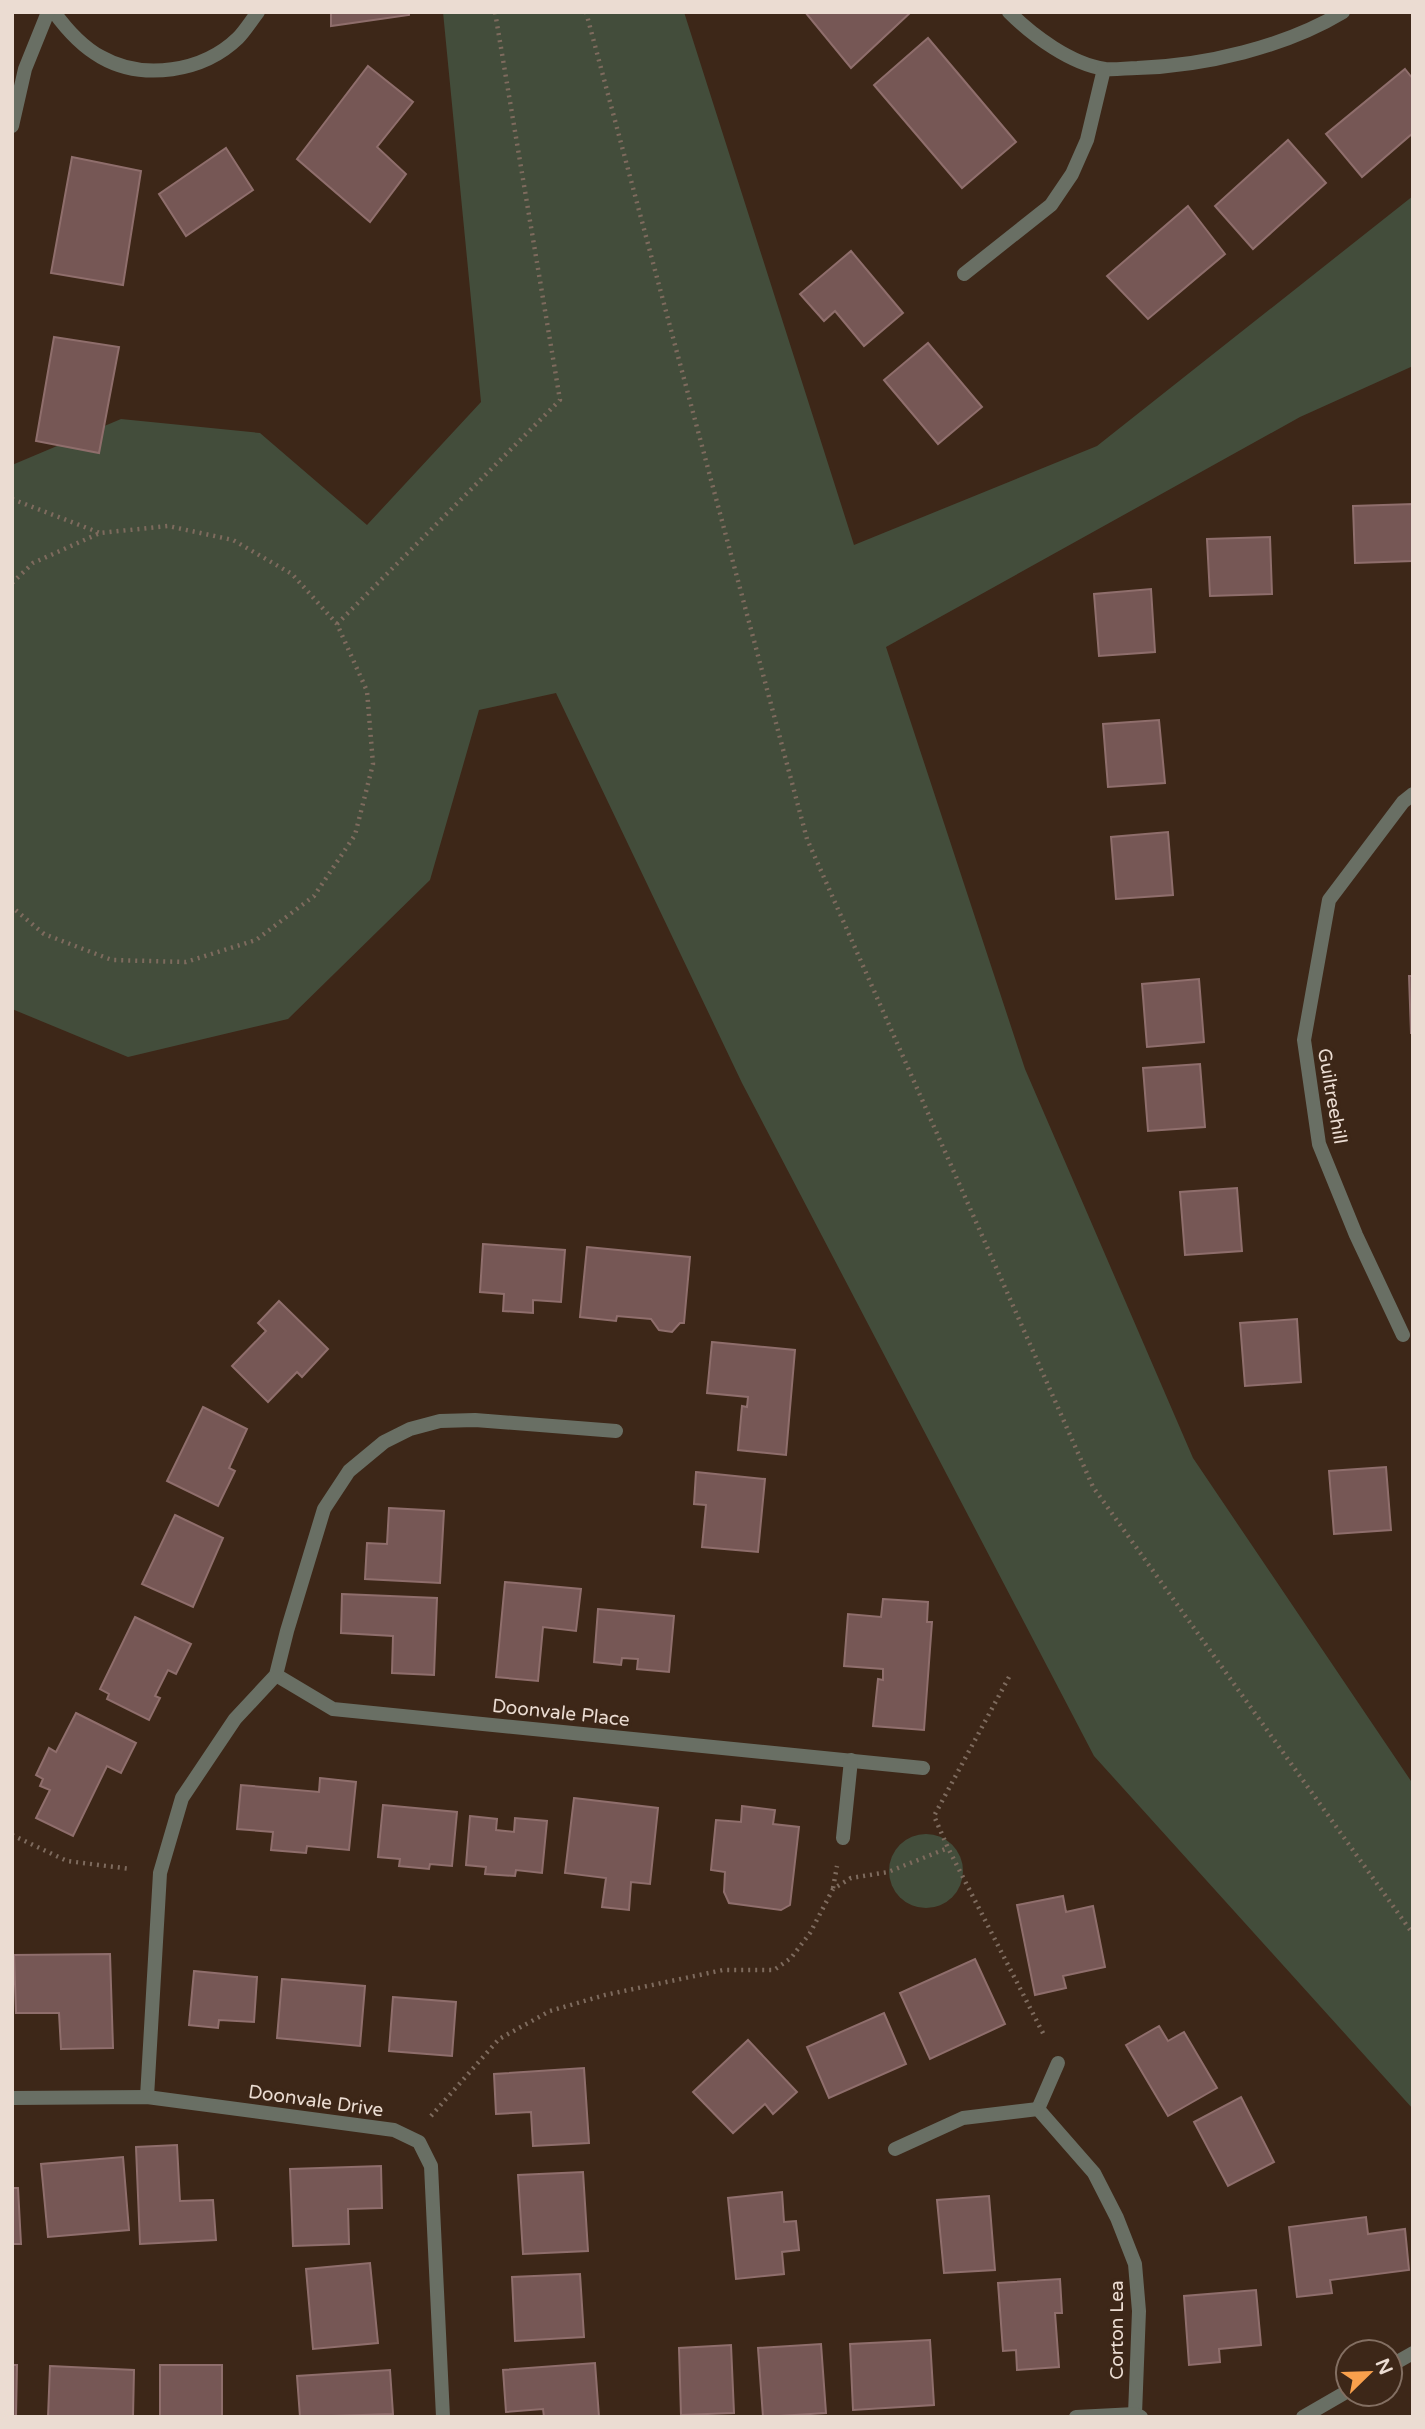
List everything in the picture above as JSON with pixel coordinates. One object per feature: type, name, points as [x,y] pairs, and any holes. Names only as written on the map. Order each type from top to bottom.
[{"type":"street","points":[[12,126],[25,69],[48,12]]},
{"type":"street","points":[[54,12],[72,36],[102,58],[136,70],[173,70],[207,59],[237,38],[258,12]]},
{"type":"street","points":[[1009,12],[1027,30],[1069,57],[1104,69],[1170,67],[1224,57],[1278,41],[1343,12]]},
{"type":"street","points":[[964,274],[1051,205],[1072,174],[1087,140],[1104,69]]},
{"type":"street","name":"Guiltreehill","points":[[1403,1335],[1356,1235],[1319,1144],[1304,1040],[1329,900],[1403,802],[1413,794]]},
{"type":"street","points":[[147,2097],[160,1873],[182,1798],[235,1719],[276,1675],[324,1509],[349,1471],[384,1442],[410,1429],[440,1420],[475,1420],[616,1431]]},
{"type":"street","name":"Doonvale Place","points":[[276,1675],[334,1709],[923,1768]]},
{"type":"street","points":[[843,1838],[851,1760]]},
{"type":"street","points":[[895,2149],[962,2118],[1038,2109],[1058,2063]]},
{"type":"street","name":"Doonvale Drive","points":[[12,2098],[147,2097],[394,2130],[419,2142]]},
{"type":"street","name":"Corton Lea","points":[[1038,2109],[1094,2173],[1117,2218],[1135,2264],[1139,2311],[1138,2415],[1076,2417]]},
{"type":"street","points":[[419,2142],[431,2166],[443,2417]]},
{"type":"street","points":[[1303,2417],[1334,2399]]},
{"type":"path","points":[[337,624],[560,400],[495,12]]},
{"type":"path","points":[[586,12],[807,839],[1093,1487],[1413,1934]]},
{"type":"path","points":[[12,499],[100,533]]},
{"type":"path","points":[[12,583],[33,563],[100,533],[168,526],[233,540],[292,574],[337,624],[367,691],[373,764],[355,835],[314,896],[256,940],[186,962],[112,960],[44,934],[12,907]]},
{"type":"path","points":[[1009,1677],[934,1816],[1058,2063]]},
{"type":"path","points":[[12,1835],[67,1861],[160,1873]]},
{"type":"path","points":[[419,2142],[427,2121],[499,2039],[540,2016],[605,1995],[723,1970],[774,1970],[791,1958],[810,1933],[832,1889],[851,1878],[888,1872],[948,1848]]},
{"type":"green space","points":[[443,12],[684,12],[854,545],[1097,446],[1413,196],[1413,366],[1300,417],[886,647],[1025,1069],[1193,1458],[1413,1784],[1413,2109],[1094,1756],[742,1083],[556,693],[479,710],[430,880],[288,1019],[128,1057],[12,1009],[12,465],[121,419],[260,433],[367,525],[481,402]]},
{"type":"green space","points":[[926,1834],[947,1840],[957,1850],[963,1871],[957,1892],[947,1902],[926,1908],[905,1902],[895,1892],[889,1871],[895,1850],[905,1840]]},
{"type":"building","points":[[331,12],[409,12],[409,15],[331,26]]},
{"type":"building","points":[[805,12],[911,12],[851,68]]},
{"type":"building","points":[[928,38],[1016,142],[962,188],[874,85]]},
{"type":"building","points":[[368,66],[413,102],[377,147],[406,174],[370,222],[297,159]]},
{"type":"building","points":[[1405,69],[1413,79],[1413,133],[1362,177],[1326,134]]},
{"type":"building","points":[[1288,140],[1326,183],[1253,249],[1215,206]]},
{"type":"building","points":[[226,148],[253,190],[186,236],[159,194]]},
{"type":"building","points":[[72,157],[141,171],[123,285],[51,273]]},
{"type":"building","points":[[1188,206],[1225,254],[1148,319],[1107,276]]},
{"type":"building","points":[[851,251],[903,313],[864,346],[835,311],[824,321],[800,294]]},
{"type":"building","points":[[54,337],[119,347],[99,453],[36,441]]},
{"type":"building","points":[[928,343],[982,407],[938,444],[884,380]]},
{"type":"building","points":[[1413,504],[1413,561],[1355,563],[1353,506]]},
{"type":"building","points":[[1270,537],[1272,594],[1210,596],[1207,539]]},
{"type":"building","points":[[1151,589],[1155,652],[1099,656],[1094,594]]},
{"type":"building","points":[[1159,720],[1165,783],[1108,787],[1103,724]]},
{"type":"building","points":[[1168,832],[1173,895],[1116,899],[1111,837]]},
{"type":"building","points":[[1409,976],[1413,976],[1413,1033],[1411,1033]]},
{"type":"building","points":[[1199,979],[1204,1042],[1147,1047],[1142,984]]},
{"type":"building","points":[[1200,1064],[1205,1127],[1148,1131],[1143,1068]]},
{"type":"building","points":[[1237,1188],[1242,1251],[1185,1255],[1180,1192]]},
{"type":"building","points":[[483,1244],[565,1250],[561,1302],[533,1300],[533,1313],[503,1311],[504,1294],[480,1292]]},
{"type":"building","points":[[587,1247],[690,1257],[684,1323],[680,1323],[672,1332],[659,1330],[651,1319],[617,1316],[616,1321],[580,1317]]},
{"type":"building","points":[[279,1301],[328,1349],[302,1377],[297,1372],[268,1402],[232,1366],[266,1331],[258,1323]]},
{"type":"building","points":[[1297,1319],[1301,1382],[1245,1386],[1240,1323]]},
{"type":"building","points":[[712,1342],[795,1350],[786,1455],[738,1450],[742,1406],[747,1407],[748,1397],[707,1393]]},
{"type":"building","points":[[203,1407],[247,1429],[229,1468],[235,1471],[218,1506],[167,1481]]},
{"type":"building","points":[[1386,1467],[1391,1530],[1334,1534],[1329,1471]]},
{"type":"building","points":[[696,1472],[765,1479],[758,1552],[702,1547],[706,1505],[694,1504]]},
{"type":"building","points":[[389,1508],[444,1511],[440,1583],[365,1579],[367,1543],[387,1544]]},
{"type":"building","points":[[175,1515],[223,1538],[193,1607],[142,1584]]},
{"type":"building","points":[[505,1582],[581,1589],[576,1631],[543,1627],[538,1681],[496,1677]]},
{"type":"building","points":[[342,1594],[437,1598],[434,1675],[392,1673],[393,1636],[341,1633]]},
{"type":"building","points":[[883,1599],[928,1602],[927,1622],[932,1622],[924,1730],[873,1726],[878,1679],[883,1680],[883,1669],[844,1666],[848,1614],[881,1617]]},
{"type":"building","points":[[598,1609],[674,1616],[669,1672],[637,1669],[638,1659],[622,1658],[621,1665],[594,1662]]},
{"type":"building","points":[[135,1617],[191,1644],[176,1674],[168,1670],[155,1696],[160,1698],[149,1720],[107,1699],[109,1694],[100,1689]]},
{"type":"building","points":[[76,1713],[136,1743],[121,1773],[107,1766],[73,1836],[36,1818],[50,1790],[40,1786],[43,1779],[36,1775],[49,1748],[56,1752]]},
{"type":"building","points":[[320,1778],[356,1782],[349,1850],[307,1846],[306,1853],[271,1850],[273,1832],[237,1829],[241,1785],[319,1792]]},
{"type":"building","points":[[574,1798],[658,1808],[650,1884],[631,1882],[629,1910],[602,1907],[606,1878],[565,1873]]},
{"type":"building","points":[[383,1805],[457,1812],[452,1866],[430,1864],[429,1869],[399,1866],[400,1859],[378,1857]]},
{"type":"building","points":[[742,1806],[775,1810],[773,1824],[799,1827],[790,1905],[781,1910],[729,1903],[724,1892],[725,1872],[711,1870],[716,1820],[741,1822]]},
{"type":"building","points":[[470,1816],[497,1819],[496,1830],[514,1832],[515,1818],[547,1821],[542,1873],[516,1870],[515,1876],[485,1874],[486,1867],[466,1865]]},
{"type":"building","points":[[1063,1896],[1066,1912],[1093,1906],[1105,1967],[1063,1976],[1066,1988],[1035,1995],[1017,1905]]},
{"type":"building","points":[[110,1954],[113,2048],[61,2049],[59,2013],[16,2013],[14,1955]]},
{"type":"building","points":[[975,1959],[1005,2024],[930,2059],[900,1993]]},
{"type":"building","points":[[194,1971],[257,1977],[254,2022],[219,2020],[218,2028],[189,2025]]},
{"type":"building","points":[[282,1979],[365,1986],[360,2046],[277,2038]]},
{"type":"building","points":[[393,1997],[456,2002],[452,2056],[389,2051]]},
{"type":"building","points":[[884,2013],[906,2064],[829,2098],[807,2047]]},
{"type":"building","points":[[1159,2026],[1168,2041],[1184,2032],[1217,2088],[1168,2116],[1126,2045]]},
{"type":"building","points":[[748,2040],[797,2092],[773,2114],[765,2104],[733,2133],[693,2092]]},
{"type":"building","points":[[584,2068],[589,2143],[533,2146],[531,2112],[496,2114],[494,2074]]},
{"type":"building","points":[[1241,2097],[1274,2162],[1228,2186],[1194,2122]]},
{"type":"building","points":[[177,2145],[180,2201],[213,2200],[216,2240],[140,2244],[136,2147]]},
{"type":"building","points":[[123,2157],[129,2230],[48,2237],[41,2164]]},
{"type":"building","points":[[381,2166],[382,2208],[348,2209],[349,2244],[293,2246],[290,2169]]},
{"type":"building","points":[[583,2172],[588,2251],[523,2254],[518,2175]]},
{"type":"building","points":[[12,2188],[18,2188],[21,2244],[12,2244]]},
{"type":"building","points":[[782,2192],[784,2222],[796,2221],[799,2250],[782,2252],[784,2274],[736,2279],[728,2198]]},
{"type":"building","points":[[989,2196],[995,2270],[944,2273],[937,2200]]},
{"type":"building","points":[[1366,2217],[1368,2234],[1405,2229],[1409,2270],[1330,2280],[1332,2293],[1297,2297],[1289,2227]]},
{"type":"building","points":[[370,2263],[378,2343],[313,2349],[306,2269]]},
{"type":"building","points":[[580,2274],[584,2337],[515,2341],[512,2277]]},
{"type":"building","points":[[1060,2279],[1062,2313],[1055,2313],[1059,2367],[1017,2370],[1016,2350],[1003,2351],[998,2283]]},
{"type":"building","points":[[1256,2290],[1261,2345],[1219,2349],[1220,2362],[1189,2365],[1184,2296]]},
{"type":"building","points":[[930,2340],[934,2405],[853,2410],[850,2344]]},
{"type":"building","points":[[821,2344],[826,2413],[763,2417],[758,2348]]},
{"type":"building","points":[[731,2345],[734,2413],[681,2415],[679,2348]]},
{"type":"building","points":[[595,2363],[599,2417],[544,2417],[543,2409],[506,2412],[503,2370]]},
{"type":"building","points":[[12,2365],[17,2365],[16,2417],[12,2417]]},
{"type":"building","points":[[160,2365],[222,2365],[222,2417],[160,2417]]},
{"type":"building","points":[[50,2366],[134,2370],[133,2417],[48,2417]]},
{"type":"building","points":[[390,2370],[393,2414],[300,2417],[297,2376]]}]
